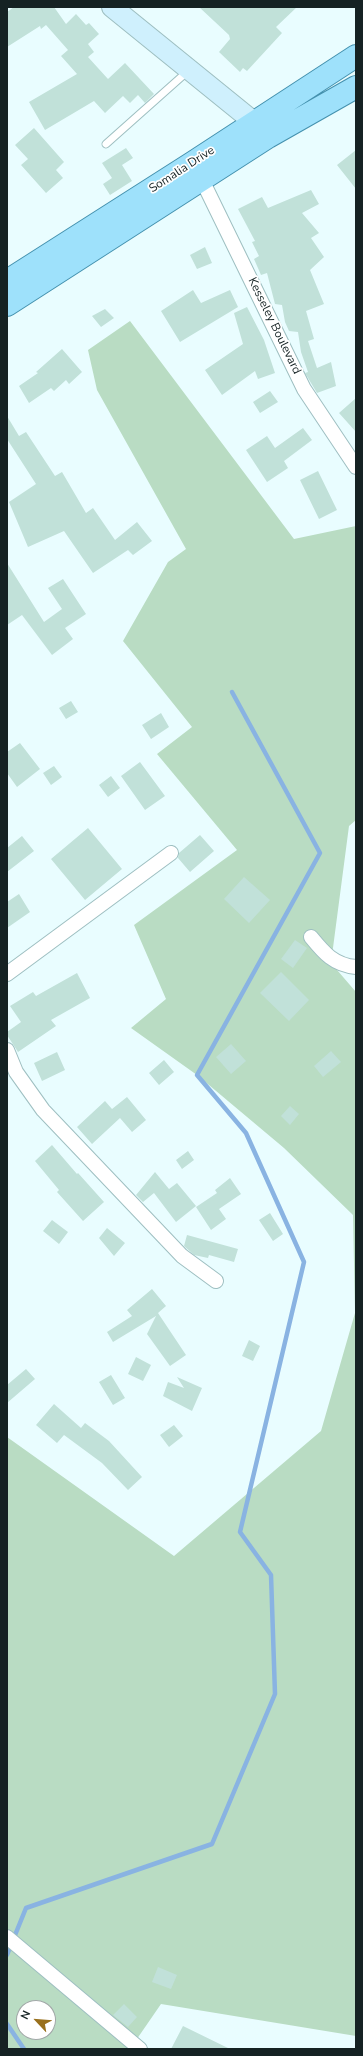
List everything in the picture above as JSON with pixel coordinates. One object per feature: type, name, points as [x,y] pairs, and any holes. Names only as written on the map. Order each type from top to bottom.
[{"type":"main road","points":[[112,7],[262,130]]},
{"type":"main road","name":"Somalia Drive","points":[[7,305],[202,180],[262,130],[356,56]]},
{"type":"main road","name":"Somalia Drive","points":[[7,281],[262,130],[356,87]]},
{"type":"street","name":"Kesseley Boulevard","points":[[202,180],[304,389],[356,466]]},
{"type":"street","points":[[7,974],[171,853]]},
{"type":"street","points":[[311,937],[326,955],[342,964],[356,967]]},
{"type":"street","points":[[7,1050],[11,1076],[177,1251],[216,1281]]},
{"type":"street","points":[[7,1937],[140,2049]]},
{"type":"lane","points":[[106,144],[189,69]]},
{"type":"green space","points":[[130,321],[294,539],[356,526],[356,820],[349,826],[331,963],[356,992],[356,2036],[161,2004],[130,2049],[7,2049],[7,1437],[174,1556],[321,1431],[355,1313],[353,1215],[284,1148],[197,1075],[131,1028],[166,999],[134,925],[237,850],[157,754],[192,727],[123,641],[168,562],[186,549],[97,390],[88,350]]},
{"type":"building","points":[[14,7],[54,7],[66,24],[76,14],[86,25],[89,23],[99,34],[88,44],[94,52],[88,57],[108,79],[125,63],[154,94],[145,103],[138,95],[130,103],[123,96],[105,113],[94,101],[45,130],[29,102],[77,74],[61,56],[68,50],[46,25],[41,29],[40,26],[7,47],[7,12]]},
{"type":"building","points":[[199,7],[297,7],[276,27],[282,33],[247,71],[243,68],[240,72],[219,52],[230,39],[229,35]]},
{"type":"building","points":[[34,128],[64,162],[56,170],[63,178],[46,193],[21,165],[28,159],[15,145]]},
{"type":"building","points":[[126,148],[133,158],[122,165],[132,181],[110,195],[103,184],[112,178],[102,163]]},
{"type":"building","points":[[356,150],[356,189],[337,165]]},
{"type":"building","points":[[311,190],[319,204],[302,213],[319,233],[311,238],[324,257],[310,270],[324,304],[306,311],[314,339],[308,341],[317,368],[331,362],[336,386],[317,393],[305,373],[308,372],[301,352],[298,332],[289,331],[285,322],[282,305],[275,304],[267,273],[261,275],[254,259],[259,256],[252,242],[255,241],[238,209],[262,197],[268,208]]},
{"type":"building","points":[[205,247],[212,263],[197,269],[190,255]]},
{"type":"building","points":[[193,290],[201,303],[230,290],[238,307],[180,342],[161,311]]},
{"type":"building","points":[[247,307],[264,340],[275,373],[258,379],[255,371],[222,395],[205,370],[243,344],[234,313]]},
{"type":"building","points":[[105,309],[114,318],[101,327],[92,316]]},
{"type":"building","points":[[62,349],[82,372],[69,384],[66,380],[54,391],[51,388],[29,403],[19,386],[38,373],[36,372]]},
{"type":"building","points":[[270,391],[278,402],[260,413],[253,402]]},
{"type":"building","points":[[356,398],[356,432],[339,413]]},
{"type":"building","points":[[7,416],[19,436],[26,432],[55,476],[62,472],[86,513],[93,508],[115,540],[137,522],[152,541],[133,555],[128,550],[93,573],[64,531],[28,547],[9,502],[36,484],[7,439]]},
{"type":"building","points":[[303,428],[312,440],[284,461],[288,468],[267,482],[246,450],[267,436],[275,448]]},
{"type":"building","points":[[318,471],[337,510],[319,519],[300,480]]},
{"type":"building","points":[[7,563],[44,622],[62,609],[48,588],[63,579],[86,614],[65,628],[73,639],[52,655],[22,615],[7,625]]},
{"type":"building","points":[[71,701],[78,712],[66,719],[59,708]]},
{"type":"building","points":[[161,713],[169,727],[151,739],[142,725]]},
{"type":"building","points":[[20,743],[40,769],[17,787],[7,773],[7,752]]},
{"type":"building","points":[[140,762],[165,796],[145,810],[121,776]]},
{"type":"building","points":[[54,766],[62,777],[51,785],[43,773]]},
{"type":"building","points":[[111,776],[120,788],[108,797],[99,785]]},
{"type":"building","points":[[88,828],[122,869],[85,900],[51,859]]},
{"type":"building","points":[[200,835],[214,851],[190,872],[178,858],[179,853]]},
{"type":"building","points":[[22,836],[34,851],[7,872],[7,848]]},
{"type":"building","points":[[244,877],[270,900],[249,923],[224,899]]},
{"type":"building","points":[[19,894],[30,912],[7,928],[7,902]]},
{"type":"building","points":[[295,940],[307,948],[293,968],[281,959]]},
{"type":"building","points":[[281,972],[309,1000],[289,1021],[260,993]]},
{"type":"building","points":[[77,973],[90,998],[51,1020],[56,1026],[18,1052],[7,1035],[7,1032],[21,1022],[10,1006],[33,992],[36,996]]},
{"type":"building","points":[[231,1044],[246,1061],[231,1074],[216,1057]]},
{"type":"building","points":[[331,1051],[341,1062],[323,1077],[314,1066]]},
{"type":"building","points":[[57,1052],[65,1070],[42,1081],[34,1063]]},
{"type":"building","points":[[164,1060],[174,1072],[159,1085],[149,1073]]},
{"type":"building","points":[[127,1097],[146,1120],[132,1132],[120,1118],[92,1144],[77,1127],[105,1101],[112,1109]]},
{"type":"building","points":[[290,1106],[299,1114],[290,1125],[281,1116]]},
{"type":"building","points":[[52,1145],[104,1202],[83,1221],[57,1192],[59,1190],[35,1161]]},
{"type":"building","points":[[188,1151],[194,1160],[182,1169],[176,1160]]},
{"type":"building","points":[[155,1172],[169,1189],[177,1183],[196,1206],[176,1222],[154,1193],[143,1202],[136,1195]]},
{"type":"building","points":[[230,1178],[241,1194],[219,1209],[226,1219],[211,1230],[196,1207],[217,1193],[215,1190]]},
{"type":"building","points":[[270,1213],[283,1234],[273,1241],[259,1220]]},
{"type":"building","points":[[52,1220],[68,1232],[59,1244],[43,1231]]},
{"type":"building","points":[[107,1228],[125,1243],[114,1256],[99,1238]]},
{"type":"building","points":[[187,1235],[238,1249],[234,1262],[209,1255],[208,1258],[194,1255],[184,1246]]},
{"type":"building","points":[[152,1289],[166,1306],[158,1313],[186,1355],[170,1366],[147,1334],[156,1316],[113,1342],[107,1332],[132,1316],[127,1310]]},
{"type":"building","points":[[249,1340],[260,1346],[253,1361],[242,1356]]},
{"type":"building","points":[[136,1357],[151,1365],[143,1381],[128,1374]]},
{"type":"building","points":[[26,1369],[35,1379],[7,1403],[7,1385]]},
{"type":"building","points":[[111,1375],[125,1398],[113,1405],[99,1382]]},
{"type":"building","points":[[177,1377],[202,1388],[192,1411],[163,1396],[168,1382],[184,1388]]},
{"type":"building","points":[[54,1404],[81,1428],[85,1423],[109,1441],[142,1477],[128,1490],[102,1463],[64,1435],[57,1443],[36,1425]]},
{"type":"building","points":[[174,1425],[183,1436],[169,1447],[160,1435]]},
{"type":"building","points":[[158,1967],[177,1975],[171,1989],[152,1982]]},
{"type":"building","points":[[124,2004],[137,2017],[128,2027],[113,2015]]},
{"type":"building","points":[[183,2026],[230,2049],[171,2049]]},
{"type":"waterway","points":[[7,1955],[26,1908],[212,1844],[275,1694],[271,1575],[240,1532],[304,1262],[246,1133],[197,1075],[320,853],[232,692]]},
{"type":"waterway","points":[[7,2024],[24,2049]]}]
